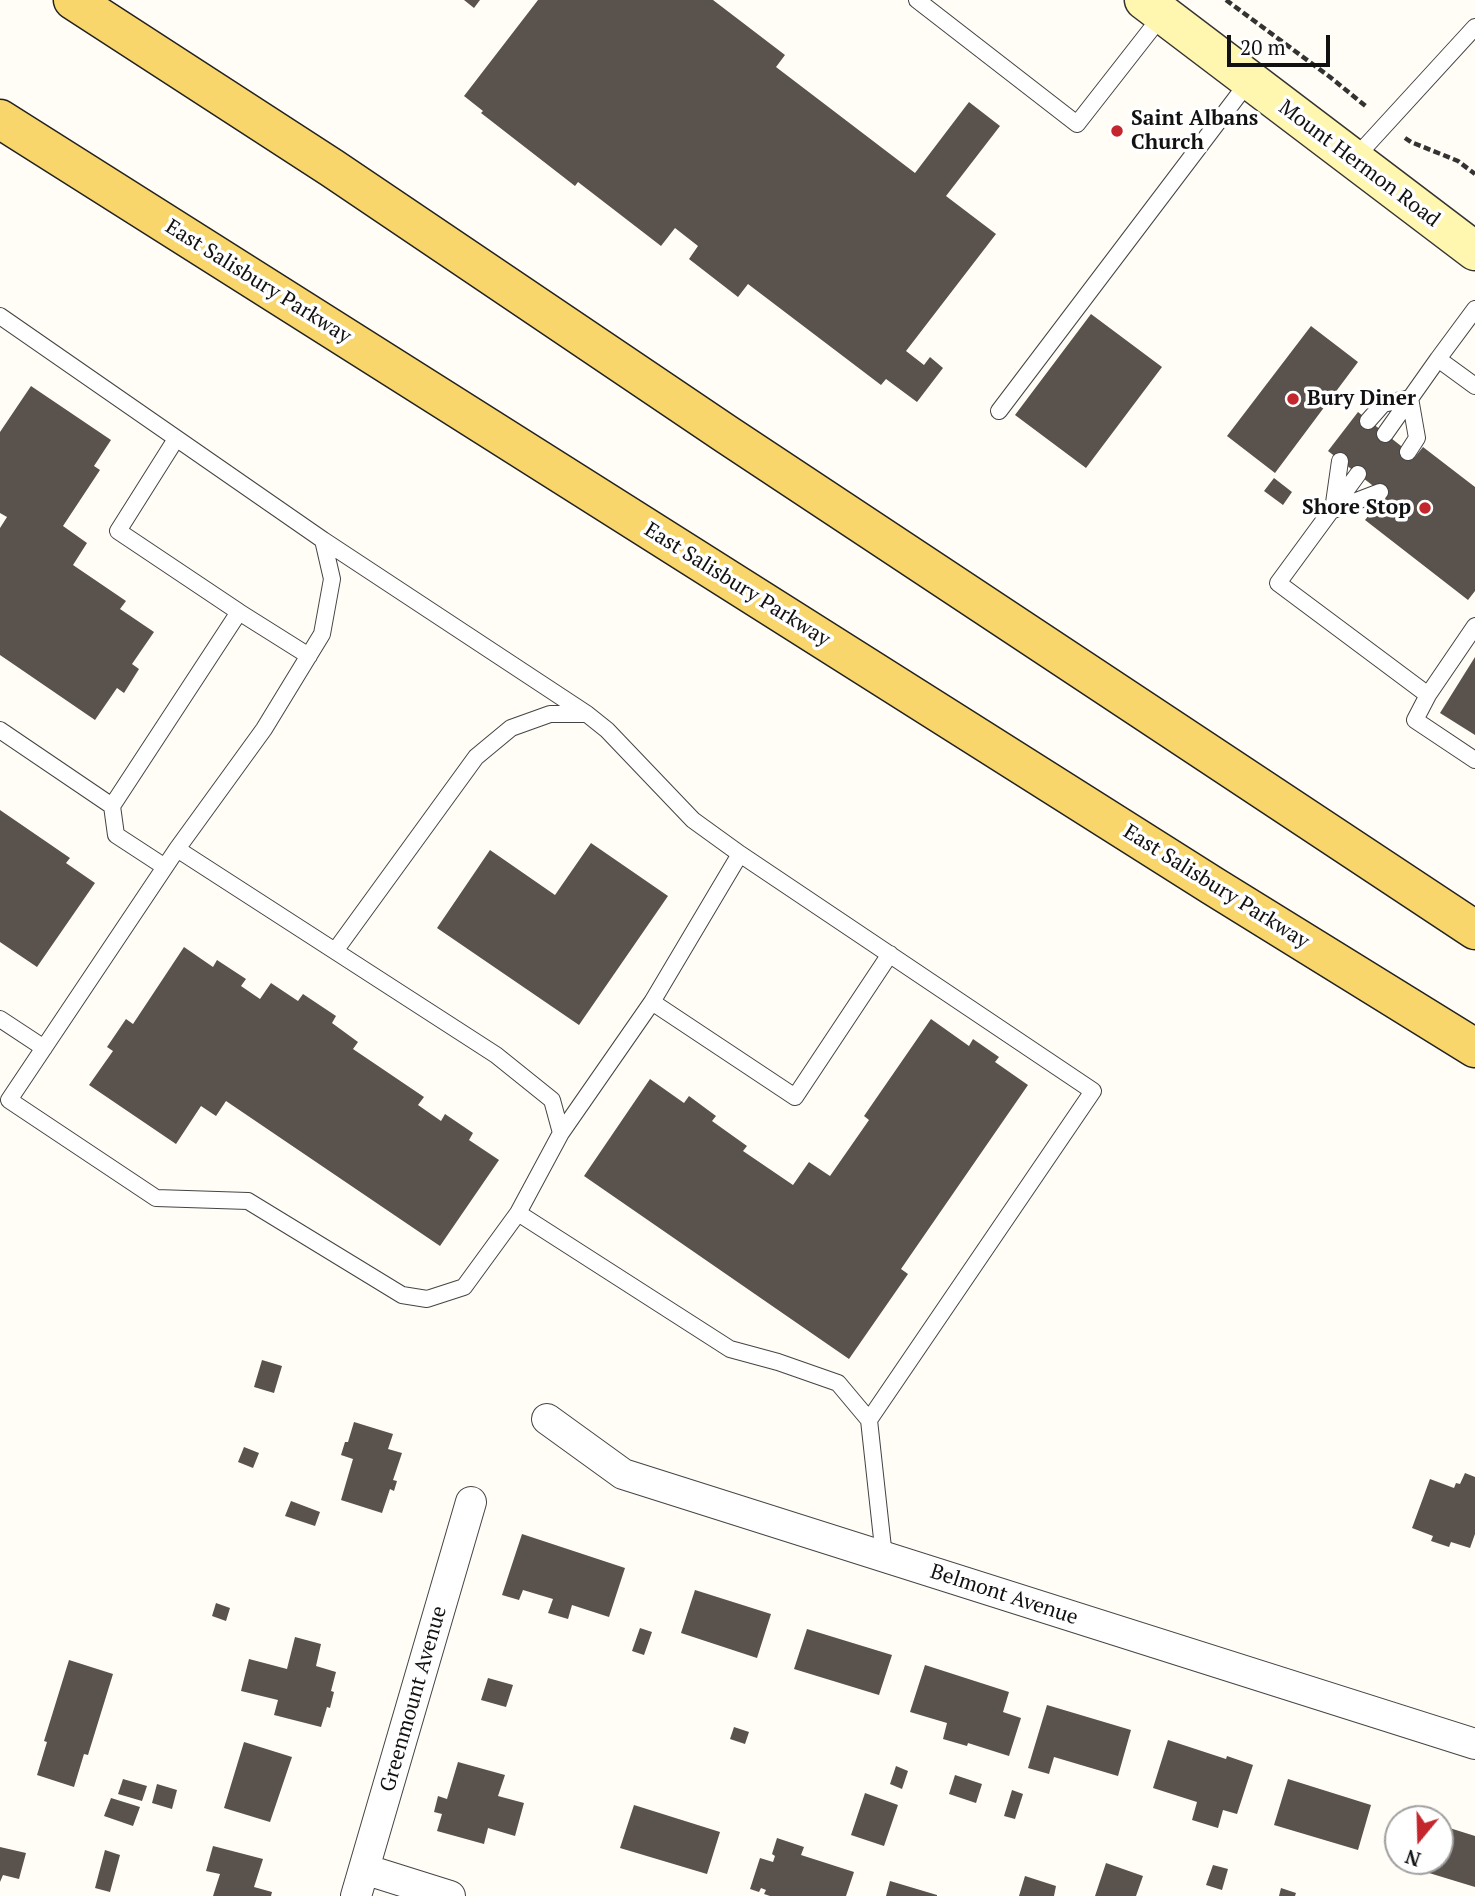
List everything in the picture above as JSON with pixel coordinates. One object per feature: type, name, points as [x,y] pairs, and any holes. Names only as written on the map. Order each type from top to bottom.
[{"type":"main road","points":[[73,0],[332,168],[726,434],[1475,930]]},
{"type":"main road","name":"Mount Hermon Road","points":[[1154,7],[1475,251]]},
{"type":"main road","name":"East Salisbury Parkway","points":[[0,119],[1475,1048]]},
{"type":"main road","points":[[1317,950],[1475,1070]]},
{"type":"street","name":"Belmont Avenue","points":[[547,1419],[623,1474],[1475,1744]]},
{"type":"street","name":"Greenmount Avenue","points":[[360,1882],[471,1502]]},
{"type":"street","points":[[360,1882],[450,1896]]},
{"type":"lane","points":[[917,0],[1077,124],[1154,7]]},
{"type":"lane","points":[[1353,160],[1475,27]]},
{"type":"lane","points":[[999,411],[1250,81]]},
{"type":"lane","points":[[1385,434],[1475,309]]},
{"type":"lane","points":[[0,316],[323,540],[587,714],[607,730],[693,820],[1093,1091],[869,1420]]},
{"type":"lane","points":[[1438,359],[1475,386]]},
{"type":"lane","points":[[1368,421],[1383,404],[1410,398]]},
{"type":"lane","points":[[1408,452],[1418,438],[1410,398]]},
{"type":"lane","points":[[176,439],[118,531],[309,656]]},
{"type":"lane","points":[[1333,510],[1340,461]]},
{"type":"lane","points":[[1358,474],[1278,583],[1428,695]]},
{"type":"lane","points":[[1333,510],[1380,492]]},
{"type":"lane","points":[[323,540],[332,579],[322,634],[264,729],[177,849],[9,1100],[156,1198],[248,1201],[402,1295],[427,1299],[464,1287],[518,1213],[561,1133],[652,1002],[740,854]]},
{"type":"lane","points":[[165,867],[116,835],[112,806],[239,612]]},
{"type":"lane","points":[[1475,626],[1428,695],[1415,720],[1475,760]]},
{"type":"lane","points":[[335,951],[476,757],[511,728],[551,714],[587,714]]},
{"type":"lane","points":[[0,730],[112,806]]},
{"type":"lane","points":[[177,849],[496,1055],[552,1100],[561,1133]]},
{"type":"lane","points":[[652,1002],[795,1097],[891,954]]},
{"type":"lane","points":[[0,1018],[44,1048]]},
{"type":"lane","points":[[518,1213],[730,1349],[838,1383],[869,1420],[884,1557]]},
{"type":"path","points":[[1226,0],[1411,142],[1458,161],[1475,174]]},
{"type":"building","points":[[464,0],[480,0],[474,8]]},
{"type":"building","points":[[538,0],[713,0],[785,55],[776,67],[915,173],[969,102],[1000,126],[946,196],[996,234],[906,351],[924,365],[930,357],[943,368],[917,402],[886,379],[881,385],[748,284],[738,297],[689,259],[698,246],[675,228],[661,246],[578,182],[575,186],[481,113],[483,111],[464,96]]},
{"type":"building","points":[[1091,314],[1162,367],[1086,468],[1015,415]]},
{"type":"building","name":"Bury Diner","points":[[1311,326],[1358,362],[1275,473],[1227,436]]},
{"type":"building","points":[[31,386],[111,440],[94,466],[100,470],[63,526],[87,543],[73,565],[126,601],[120,609],[154,632],[132,664],[139,669],[124,693],[117,688],[95,720],[0,655],[0,528],[7,517],[0,513],[0,432]]},
{"type":"building","name":"Shore Stop","points":[[1358,412],[1415,457],[1423,447],[1475,487],[1475,591],[1468,600],[1365,520],[1385,495],[1328,451]]},
{"type":"building","points":[[1274,478],[1292,492],[1283,505],[1264,491]]},
{"type":"building","points":[[1475,657],[1475,735],[1440,713]]},
{"type":"building","points":[[0,810],[70,858],[66,863],[95,883],[37,967],[0,942]]},
{"type":"building","points":[[591,843],[668,896],[579,1025],[437,928],[490,850],[555,895]]},
{"type":"building","points":[[184,947],[213,967],[217,960],[246,979],[241,986],[260,999],[271,983],[298,1001],[303,994],[336,1016],[332,1023],[358,1042],[353,1049],[424,1097],[418,1105],[441,1121],[445,1114],[473,1133],[469,1140],[499,1160],[440,1246],[226,1101],[216,1116],[201,1106],[176,1144],[89,1085],[113,1051],[107,1047],[126,1019],[133,1024]]},
{"type":"building","points":[[931,1019],[969,1046],[973,1039],[999,1057],[995,1062],[1028,1085],[901,1269],[908,1274],[849,1359],[584,1176],[650,1079],[684,1103],[689,1096],[716,1116],[712,1121],[747,1146],[743,1151],[793,1185],[809,1162],[830,1176],[869,1120],[864,1116]]},
{"type":"building","points":[[262,1360],[282,1366],[274,1393],[254,1387]]},
{"type":"building","points":[[354,1422],[393,1434],[388,1449],[402,1453],[393,1480],[397,1481],[394,1491],[390,1489],[382,1513],[341,1500],[353,1459],[341,1455]]},
{"type":"building","points":[[244,1447],[259,1453],[253,1468],[238,1462]]},
{"type":"building","points":[[1465,1473],[1475,1477],[1475,1534],[1470,1548],[1451,1542],[1449,1547],[1431,1541],[1433,1536],[1412,1528],[1430,1479],[1454,1488],[1456,1483],[1460,1484]]},
{"type":"building","points":[[291,1501],[320,1512],[315,1526],[285,1516]]},
{"type":"building","points":[[522,1534],[625,1568],[609,1617],[572,1605],[568,1619],[548,1613],[553,1599],[523,1590],[519,1600],[502,1595]]},
{"type":"building","points":[[695,1590],[771,1614],[757,1658],[681,1633]]},
{"type":"building","points":[[216,1603],[230,1608],[226,1621],[212,1616]]},
{"type":"building","points":[[640,1628],[652,1632],[644,1655],[632,1651]]},
{"type":"building","points":[[807,1629],[892,1655],[879,1695],[794,1669]]},
{"type":"building","points":[[295,1637],[321,1644],[316,1666],[336,1672],[330,1708],[327,1707],[321,1727],[274,1715],[278,1700],[241,1691],[249,1659],[287,1669]]},
{"type":"building","points":[[69,1660],[113,1674],[88,1755],[84,1754],[74,1787],[37,1775],[47,1742],[44,1741]]},
{"type":"building","points":[[925,1665],[1009,1692],[1003,1712],[1021,1718],[1009,1756],[968,1743],[967,1746],[943,1739],[947,1723],[910,1712]]},
{"type":"building","points":[[488,1678],[513,1685],[506,1707],[481,1700]]},
{"type":"building","points":[[1047,1705],[1131,1730],[1118,1776],[1054,1757],[1049,1774],[1028,1768]]},
{"type":"building","points":[[734,1727],[749,1732],[745,1744],[730,1739]]},
{"type":"building","points":[[1168,1740],[1253,1765],[1237,1814],[1223,1810],[1218,1828],[1192,1820],[1197,1802],[1153,1788]]},
{"type":"building","points":[[244,1742],[292,1757],[270,1822],[224,1808]]},
{"type":"building","points":[[458,1762],[505,1775],[498,1796],[524,1803],[515,1836],[488,1828],[484,1844],[437,1831],[442,1814],[434,1812],[438,1796],[447,1799]]},
{"type":"building","points":[[896,1766],[908,1771],[902,1789],[890,1784]]},
{"type":"building","points":[[955,1775],[982,1784],[976,1803],[949,1794]]},
{"type":"building","points":[[123,1779],[147,1786],[142,1801],[118,1794]]},
{"type":"building","points":[[1288,1779],[1371,1805],[1358,1850],[1274,1825]]},
{"type":"building","points":[[157,1784],[177,1790],[172,1809],[152,1803]]},
{"type":"building","points":[[1012,1790],[1023,1794],[1015,1819],[1004,1816]]},
{"type":"building","points":[[865,1793],[898,1805],[884,1846],[851,1835]]},
{"type":"building","points":[[111,1798],[140,1807],[133,1826],[104,1816]]},
{"type":"building","points":[[634,1805],[720,1832],[707,1874],[620,1848]]},
{"type":"building","points":[[1454,1829],[1475,1836],[1475,1887],[1436,1875],[1454,1875]]},
{"type":"building","points":[[777,1838],[804,1847],[801,1855],[854,1872],[846,1896],[770,1896],[764,1894],[766,1890],[761,1888],[759,1892],[750,1889],[760,1858],[773,1862],[775,1856],[772,1854]]},
{"type":"building","points":[[213,1846],[263,1859],[254,1887],[272,1892],[271,1896],[213,1896],[220,1874],[206,1871]]},
{"type":"building","points":[[0,1847],[26,1853],[19,1879],[3,1875],[0,1882]]},
{"type":"building","points":[[105,1850],[120,1855],[110,1892],[95,1888]]},
{"type":"building","points":[[1106,1863],[1143,1876],[1136,1896],[1095,1896]]},
{"type":"building","points":[[1213,1865],[1228,1869],[1222,1890],[1206,1885]]},
{"type":"building","points":[[1025,1876],[1056,1886],[1054,1896],[1019,1896]]},
{"type":"building","points":[[890,1881],[937,1895],[937,1896],[886,1896]]},
{"type":"building","points":[[1281,1888],[1296,1893],[1295,1896],[1279,1896]]},
{"type":"place","name":"Saint Albans Church","points":[[1117,131]]},
{"type":"place","name":"Bury Diner","points":[[1293,399]]},
{"type":"place","name":"Shore Stop","points":[[1425,508]]}]
